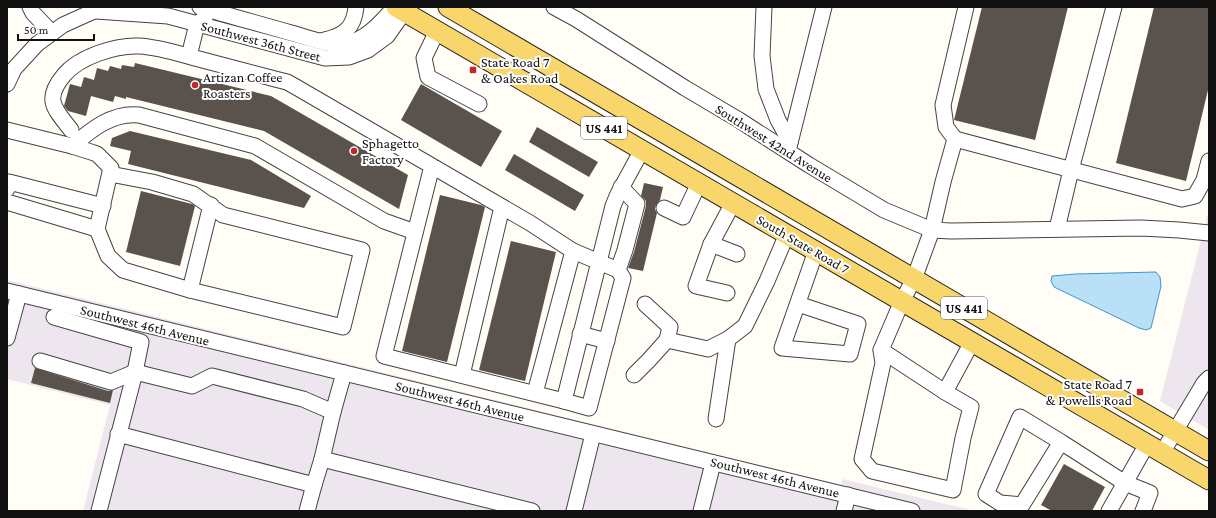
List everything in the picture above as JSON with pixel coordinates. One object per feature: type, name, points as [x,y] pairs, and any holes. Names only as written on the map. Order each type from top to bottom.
[{"type":"main road","name":"South State Road 7","points":[[448,7],[1209,451]]},
{"type":"main road","name":"South State Road 7","points":[[400,8],[437,31],[1209,480]]},
{"type":"main road","points":[[642,150],[660,143],[688,147]]},
{"type":"street","points":[[30,7],[33,13],[52,33]]},
{"type":"street","name":"Southwest 36th Street","points":[[200,7],[319,41],[340,44],[345,44],[356,40],[368,33],[400,8]]},
{"type":"street","points":[[319,41],[336,37],[344,33],[351,26],[356,7]]},
{"type":"street","name":"Southwest 42nd Avenue","points":[[554,7],[576,19],[685,88],[739,120],[789,146],[884,210],[932,230],[1141,228],[1209,233]]},
{"type":"street","points":[[764,7],[762,56],[766,89],[789,146]]},
{"type":"street","points":[[789,146],[824,7]]},
{"type":"street","points":[[966,7],[943,105],[946,126],[955,139],[1182,199],[1195,196],[1204,180],[1209,161]]},
{"type":"street","points":[[1057,229],[1114,7]]},
{"type":"street","name":"Southwest 36th Street","points":[[7,84],[14,69],[37,44],[63,25],[100,9],[168,16],[325,58],[349,57],[368,50],[387,36],[400,8]]},
{"type":"street","points":[[189,56],[197,24],[204,18],[224,14]]},
{"type":"street","points":[[437,31],[424,58],[428,77],[479,104]]},
{"type":"street","points":[[71,130],[57,112],[53,104],[53,94],[57,83],[67,72],[84,60],[103,52],[122,47],[138,46],[158,48],[287,82],[432,166],[502,207],[530,223],[573,251],[618,270],[623,278],[589,408],[564,400],[384,356],[432,166]]},
{"type":"street","points":[[48,141],[71,130],[84,126],[100,124],[126,114],[139,115],[255,146],[384,221],[415,232]]},
{"type":"street","points":[[72,146],[100,124]]},
{"type":"street","points":[[7,130],[72,146],[96,154],[111,168],[97,229],[108,256],[123,270],[190,290],[343,327],[362,250],[223,214],[193,194],[152,182],[110,174]]},
{"type":"street","points":[[881,350],[945,392],[971,407],[952,490],[872,471],[862,459],[883,363],[881,350],[902,301],[914,279],[932,230],[955,139]]},
{"type":"street","points":[[564,400],[613,206],[621,187],[642,150]]},
{"type":"street","points":[[7,189],[9,182],[103,206]]},
{"type":"street","points":[[664,208],[683,218],[699,183]]},
{"type":"street","points":[[618,270],[625,250],[636,204],[621,187]]},
{"type":"street","points":[[7,202],[97,229]]},
{"type":"street","points":[[727,293],[696,286],[711,244],[733,203]]},
{"type":"street","points":[[190,290],[211,205]]},
{"type":"street","points":[[462,375],[502,207]]},
{"type":"street","points":[[667,340],[708,349],[728,339],[745,326],[767,281],[787,234]]},
{"type":"street","points":[[711,244],[737,254]]},
{"type":"street","points":[[535,393],[573,251]]},
{"type":"street","points":[[798,304],[858,324],[850,354],[782,348],[816,251]]},
{"type":"street","points":[[7,338],[13,293]]},
{"type":"street","name":"Southwest 46th Avenue","points":[[13,293],[912,511]]},
{"type":"street","points":[[634,375],[667,340],[670,327],[644,304]]},
{"type":"street","points":[[54,317],[141,342]]},
{"type":"street","points":[[99,511],[146,325]]},
{"type":"street","points":[[580,334],[606,341]]},
{"type":"street","points":[[716,419],[728,339]]},
{"type":"street","points":[[945,392],[972,342]]},
{"type":"street","points":[[40,361],[111,382],[135,372],[192,386],[212,376],[303,399],[333,412]]},
{"type":"street","points":[[307,511],[344,373]]},
{"type":"street","points":[[1109,511],[1125,483],[1154,449],[1175,431],[1204,383],[1209,378]]},
{"type":"street","points":[[1061,442],[1022,506],[1000,502],[986,494],[1020,417],[1061,442],[1125,483],[1150,493],[1144,511]]},
{"type":"street","points":[[118,434],[314,486]]},
{"type":"street","points":[[574,511],[593,434]]},
{"type":"street","points":[[322,459],[532,511]]},
{"type":"street","points":[[701,511],[713,463]]},
{"type":"street","points":[[844,511],[848,495]]},
{"type":"shaded area","points":[[1209,209],[1209,430],[1160,401]]},
{"type":"shaded area","points":[[7,280],[841,485],[842,479],[975,511],[83,511],[110,405],[7,379]]},
{"type":"water","points":[[1156,272],[1160,277],[1161,286],[1151,328],[1146,330],[1054,287],[1051,281],[1052,276]]},
{"type":"building","points":[[982,7],[1068,7],[1035,140],[954,120]]},
{"type":"building","points":[[1154,7],[1209,7],[1209,86],[1186,181],[1116,163]]},
{"type":"building","points":[[135,63],[271,96],[408,175],[399,209],[264,131],[126,97],[126,99],[115,96],[113,102],[91,96],[86,116],[68,111],[64,106],[70,84],[81,87],[84,77],[94,80],[97,68],[108,71],[110,66],[121,69],[122,65],[134,67]]},
{"type":"building","points":[[421,84],[502,131],[481,167],[401,120]]},
{"type":"building","points":[[537,127],[598,162],[589,177],[529,142]]},
{"type":"building","points":[[130,131],[251,160],[311,196],[304,208],[128,164],[131,151],[110,146],[112,138]]},
{"type":"building","points":[[514,154],[584,195],[575,211],[505,170]]},
{"type":"building","points":[[644,183],[663,187],[660,200],[655,209],[657,213],[643,271],[628,268],[634,252],[646,206],[646,201],[641,196]]},
{"type":"building","points":[[141,191],[195,206],[180,266],[126,252]]},
{"type":"building","points":[[440,195],[485,207],[447,362],[402,351]]},
{"type":"building","points":[[511,241],[556,252],[525,381],[479,370]]},
{"type":"building","points":[[35,368],[108,391],[113,390],[110,403],[31,383]]},
{"type":"building","points":[[1064,464],[1105,487],[1092,511],[1052,511],[1041,505]]},
{"type":"place","name":"State Road 7 & Oakes Road","points":[[473,70]]},
{"type":"place","name":"Artizan Coffee Roasters","points":[[195,85]]},
{"type":"place","name":"Sphagetto Factory","points":[[354,151]]},
{"type":"place","name":"State Road 7 & Powells Road","points":[[1140,392]]}]
